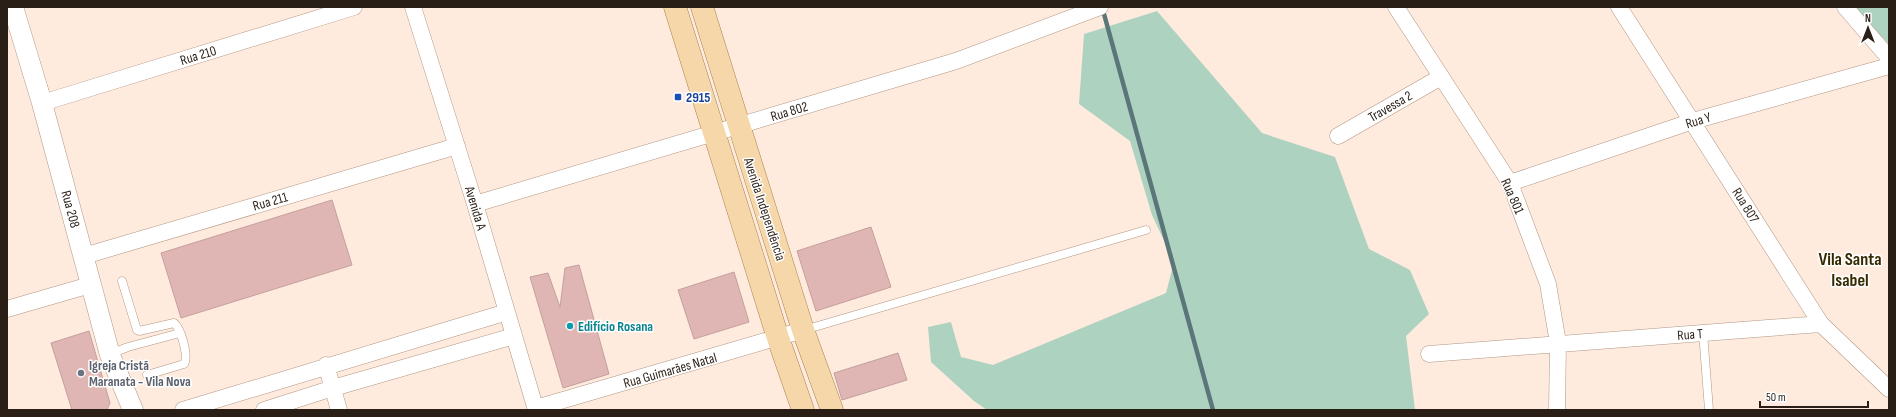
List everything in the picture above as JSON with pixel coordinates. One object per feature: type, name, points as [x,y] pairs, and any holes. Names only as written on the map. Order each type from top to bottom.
[{"type":"main road","name":"Avenida Independência","points":[[675,7],[778,338],[803,410]]},
{"type":"main road","name":"Avenida Independência","points":[[702,7],[803,330],[832,410]]},
{"type":"street","name":"Rua 208","points":[[13,7],[42,103],[110,355],[133,410]]},
{"type":"street","name":"Rua 210","points":[[42,103],[354,7]]},
{"type":"street","name":"Avenida A","points":[[413,7],[475,204],[536,409]]},
{"type":"street","name":"Rua 802","points":[[475,204],[956,61],[1100,7]]},
{"type":"street","name":"Rua 801","points":[[1397,7],[1510,183],[1548,284],[1558,344],[1556,410]]},
{"type":"street","name":"Rua 807","points":[[1619,7],[1821,324],[1889,389]]},
{"type":"street","points":[[1845,7],[1889,58]]},
{"type":"street","name":"Rua Y","points":[[1510,183],[1693,121],[1889,66]]},
{"type":"street","name":"Travessa 2","points":[[1338,136],[1441,77]]},
{"type":"street","name":"Rua 211","points":[[84,256],[456,146]]},
{"type":"street","points":[[7,309],[90,285]]},
{"type":"street","points":[[183,410],[326,365],[507,312]]},
{"type":"street","name":"Rua T","points":[[1430,354],[1821,324]]},
{"type":"street","name":"Rua Guimarães Natal","points":[[536,409],[803,330]]},
{"type":"street","points":[[264,410],[333,388],[514,336]]},
{"type":"street","points":[[326,365],[339,410]]},
{"type":"lane","points":[[803,330],[1146,230]]},
{"type":"lane","points":[[122,281],[137,330],[140,331],[174,323],[180,333],[187,358],[184,364],[147,375]]},
{"type":"lane","points":[[1703,332],[1709,410]]},
{"type":"lane","points":[[110,355],[128,347],[180,333]]},
{"type":"green space","points":[[1853,7],[1889,7],[1889,44],[1854,9]]},
{"type":"green space","points":[[1157,11],[1262,133],[1335,157],[1369,249],[1410,270],[1429,314],[1406,336],[1415,410],[987,410],[974,401],[931,362],[928,327],[951,322],[961,357],[993,365],[1166,293],[1174,262],[1152,215],[1130,141],[1079,104],[1084,34]]},
{"type":"building","points":[[332,200],[352,265],[181,318],[161,253]]},
{"type":"building","points":[[871,227],[891,287],[816,311],[797,251]]},
{"type":"building","name":"Edifício Rosana","points":[[579,265],[609,374],[563,388],[530,277],[548,273],[560,307],[565,268]]},
{"type":"building","points":[[734,272],[749,322],[694,339],[678,290]]},
{"type":"building","name":"Igreja Cristã Maranata - Vila Nova","points":[[89,331],[110,403],[107,410],[72,410],[51,343]]},
{"type":"building","points":[[898,353],[907,380],[842,400],[834,373]]},
{"type":"waterway","points":[[1104,14],[1213,410]]},
{"type":"place","name":"2915","points":[[678,97]]},
{"type":"place","name":"Edifício Rosana","points":[[570,326]]},
{"type":"place","name":"Igreja Cristã Maranata - Vila Nova","points":[[81,373]]},
{"type":"district","name":"Vila Santa Isabel","points":[[1850,269]]}]
